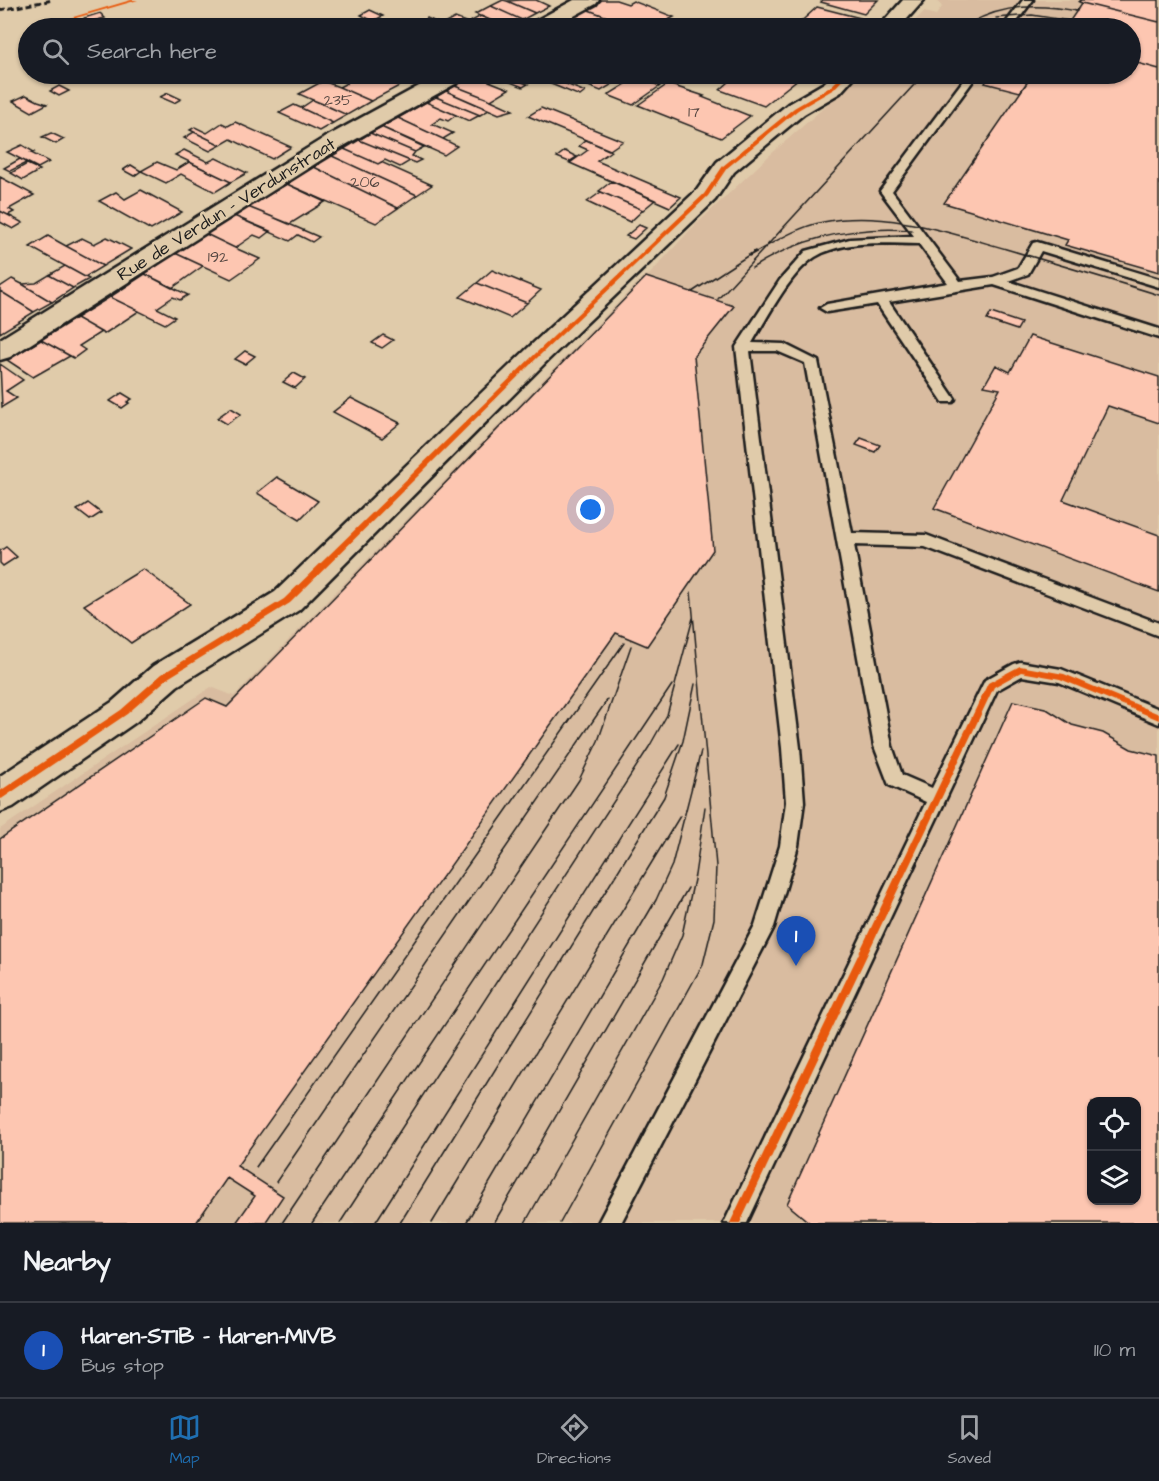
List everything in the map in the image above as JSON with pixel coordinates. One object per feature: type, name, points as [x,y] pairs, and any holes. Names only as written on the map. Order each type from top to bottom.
[{"type":"street","points":[[556,18],[589,0]]},
{"type":"street","points":[[897,18],[914,0]]},
{"type":"street","name":"Rue de Verdun - Verdunstraat","points":[[0,351],[332,143],[438,84]]},
{"type":"street","points":[[0,796],[124,712],[165,675],[287,601],[538,354],[706,195],[725,167],[796,109],[836,84]]},
{"type":"lane","points":[[1015,18],[1029,0]]},
{"type":"lane","points":[[957,285],[920,240],[886,191],[966,84]]},
{"type":"lane","points":[[609,1223],[764,927],[789,846],[795,802],[792,759],[743,346],[762,312],[809,255],[837,245],[920,240]]},
{"type":"lane","points":[[827,308],[957,285],[995,281],[1023,271],[1037,246],[1159,283]]},
{"type":"lane","points":[[995,281],[1159,334]]},
{"type":"lane","points":[[881,298],[948,399]]},
{"type":"lane","points":[[743,346],[779,347],[811,361],[883,746],[894,780],[937,799]]},
{"type":"lane","points":[[845,539],[926,541],[1159,630]]},
{"type":"lane","points":[[735,1223],[991,685],[1020,669],[1061,676],[1159,717]]},
{"type":"shaded area","points":[[937,0],[1159,0],[1159,1223],[0,1223],[0,829],[211,687],[234,696],[644,276],[649,275],[690,230],[851,84],[1141,84],[1141,18],[918,18],[924,12],[936,15],[942,7]]},
{"type":"building","points":[[503,0],[535,13],[526,18],[518,18],[491,6]]},
{"type":"building","points":[[536,0],[549,6],[535,13],[507,1]]},
{"type":"building","points":[[602,0],[616,0],[628,4],[633,1],[674,17],[610,18],[586,9]]},
{"type":"building","points":[[823,0],[878,0],[864,14],[821,2]]},
{"type":"building","points":[[1081,0],[1159,0],[1159,22],[1079,2]]},
{"type":"building","points":[[1082,3],[1159,22],[1159,69],[1141,64],[1141,18],[1072,18]]},
{"type":"building","points":[[490,6],[517,18],[484,18],[475,14]]},
{"type":"building","points":[[817,7],[860,18],[805,18]]},
{"type":"building","points":[[586,9],[610,18],[569,18]]},
{"type":"building","points":[[370,10],[383,16],[367,18],[361,15]]},
{"type":"building","points":[[100,13],[105,18],[84,18]]},
{"type":"building","points":[[1141,64],[1159,69],[1159,272],[1065,245],[1068,240],[944,203],[1026,84],[1141,84]]},
{"type":"building","points":[[317,84],[331,84],[371,101],[347,115],[299,94]]},
{"type":"building","points":[[345,84],[403,84],[371,101],[339,87]]},
{"type":"building","points":[[458,84],[496,84],[509,89],[491,100],[455,86]]},
{"type":"building","points":[[551,84],[566,84],[585,92],[580,96]]},
{"type":"building","points":[[583,84],[613,84],[601,91]]},
{"type":"building","points":[[626,84],[660,86],[633,105],[608,95]]},
{"type":"building","points":[[668,84],[704,96],[702,97],[750,116],[721,138],[638,105]]},
{"type":"building","points":[[727,84],[792,84],[764,106],[720,90]]},
{"type":"building","points":[[989,84],[1026,84],[1020,92]]},
{"type":"building","points":[[59,86],[69,91],[59,96],[50,91]]},
{"type":"building","points":[[455,86],[513,110],[499,114],[446,91]]},
{"type":"building","points":[[446,91],[489,110],[480,115],[436,97]]},
{"type":"building","points":[[168,93],[181,99],[174,103],[160,97]]},
{"type":"building","points":[[26,95],[47,104],[32,112],[13,101]]},
{"type":"building","points":[[436,97],[480,115],[469,121],[426,102]]},
{"type":"building","points":[[313,100],[347,115],[333,123],[301,108]]},
{"type":"building","points":[[426,102],[456,115],[448,121],[441,118],[432,124],[453,133],[443,139],[398,118]]},
{"type":"building","points":[[294,105],[333,123],[319,131],[279,113]]},
{"type":"building","points":[[541,108],[623,141],[610,150],[528,116]]},
{"type":"building","points":[[398,118],[457,146],[444,155],[381,127]]},
{"type":"building","points":[[235,122],[291,147],[272,159],[231,139],[221,145],[190,130],[195,127],[207,133],[222,123],[228,126]]},
{"type":"building","points":[[381,127],[424,147],[415,152],[370,133]]},
{"type":"building","points":[[194,132],[221,145],[210,151],[184,138]]},
{"type":"building","points":[[51,133],[64,139],[56,144],[42,137]]},
{"type":"building","points":[[370,133],[415,152],[412,156],[421,160],[415,163],[359,140]]},
{"type":"building","points":[[359,140],[410,161],[400,167],[385,160],[378,164],[344,149]]},
{"type":"building","points":[[586,140],[611,151],[597,161],[681,197],[670,207],[570,163],[588,150],[579,146]]},
{"type":"building","points":[[22,145],[34,152],[31,153],[49,162],[38,168],[7,152]]},
{"type":"building","points":[[344,149],[378,164],[381,162],[432,185],[417,195],[332,156]]},
{"type":"building","points":[[184,150],[208,162],[216,158],[247,173],[231,182],[175,155]]},
{"type":"building","points":[[565,151],[577,157],[569,162],[557,157]]},
{"type":"building","points":[[332,156],[417,195],[398,208],[314,167]]},
{"type":"building","points":[[20,159],[26,163],[10,171],[4,168]]},
{"type":"building","points":[[157,162],[176,170],[189,162],[231,182],[215,192],[181,174],[166,183],[141,171]]},
{"type":"building","points":[[27,164],[40,170],[23,180],[11,173]]},
{"type":"building","points":[[131,165],[141,171],[134,176],[123,170]]},
{"type":"building","points":[[314,167],[398,208],[376,223],[287,184]]},
{"type":"building","points":[[0,177],[34,195],[9,209],[14,212],[8,215],[0,211]]},
{"type":"building","points":[[612,181],[655,200],[643,210],[599,191]]},
{"type":"building","points":[[287,184],[325,202],[290,224],[248,207]]},
{"type":"building","points":[[141,190],[182,212],[151,230],[99,201],[116,192],[125,199]]},
{"type":"building","points":[[601,192],[643,210],[630,222],[587,202]]},
{"type":"building","points":[[248,207],[319,237],[312,242],[298,235],[290,241],[234,216]]},
{"type":"building","points":[[0,211],[23,223],[13,229],[0,222]]},
{"type":"building","points":[[234,216],[270,231],[261,238],[254,235],[235,248],[206,234]]},
{"type":"building","points":[[639,225],[646,228],[634,239],[626,236]]},
{"type":"building","points":[[206,234],[260,259],[231,279],[175,253]]},
{"type":"building","points":[[48,236],[103,266],[85,277],[30,247]]},
{"type":"building","points":[[107,237],[131,249],[103,266],[66,246],[82,238],[94,244]]},
{"type":"building","points":[[175,253],[203,266],[172,288],[145,274]]},
{"type":"building","points":[[65,266],[89,279],[73,288],[49,275]]},
{"type":"building","points":[[492,270],[541,290],[527,303],[477,283]]},
{"type":"building","points":[[145,274],[188,295],[180,300],[173,297],[157,308],[175,317],[165,324],[110,297]]},
{"type":"building","points":[[49,275],[73,288],[52,302],[22,284],[36,283]]},
{"type":"building","points":[[646,277],[734,306],[694,356],[713,550],[647,646],[616,633],[237,1166],[283,1196],[265,1223],[236,1223],[255,1196],[227,1178],[196,1223],[0,1223],[0,839],[206,698],[227,707]]},
{"type":"building","points":[[12,279],[52,302],[34,312],[0,291],[0,287]]},
{"type":"building","points":[[477,283],[527,303],[510,318],[460,297]]},
{"type":"building","points":[[0,291],[34,312],[0,333]]},
{"type":"building","points":[[110,297],[139,311],[104,334],[76,318]]},
{"type":"building","points":[[991,313],[1021,323],[1017,330],[987,320]]},
{"type":"building","points":[[76,318],[101,332],[79,346],[85,350],[74,358],[41,340]]},
{"type":"building","points":[[383,335],[393,340],[382,348],[372,343]]},
{"type":"building","points":[[1030,336],[1159,377],[1159,423],[1108,406],[1063,500],[1159,535],[1159,592],[934,508],[1000,389],[984,386],[996,365],[1010,372]]},
{"type":"building","points":[[41,340],[70,356],[33,377],[7,360]]},
{"type":"building","points":[[245,351],[255,356],[245,364],[235,359]]},
{"type":"building","points":[[0,364],[23,380],[6,391],[17,398],[2,407]]},
{"type":"building","points":[[294,373],[305,379],[295,388],[283,382]]},
{"type":"building","points":[[122,393],[132,399],[122,408],[110,401]]},
{"type":"building","points":[[351,398],[400,423],[382,438],[333,412]]},
{"type":"building","points":[[231,408],[241,414],[227,424],[217,418]]},
{"type":"building","points":[[861,438],[880,445],[875,452],[856,445]]},
{"type":"building","points":[[277,477],[318,501],[300,519],[257,493]]},
{"type":"building","points":[[88,503],[101,513],[90,520],[77,510]]},
{"type":"building","points":[[6,547],[17,557],[3,566],[0,563],[0,551]]},
{"type":"building","points":[[143,569],[190,604],[131,643],[84,605]]},
{"type":"building","points":[[1013,701],[1045,708],[1072,725],[1103,733],[1131,749],[1159,756],[1159,1223],[810,1223],[787,1204]]},
{"type":"tram line","points":[[981,18],[996,12],[1022,7],[1049,7],[1077,11]]},
{"type":"tram line","points":[[996,18],[1032,15],[1051,18]]},
{"type":"tram line","points":[[766,247],[915,84]]},
{"type":"tram line","points":[[766,247],[813,224],[846,219],[893,221],[961,236],[1159,295]]},
{"type":"tram line","points":[[752,268],[790,248],[829,235],[869,230],[912,230]]},
{"type":"tram line","points":[[718,299],[766,247]]},
{"type":"tram line","points":[[749,256],[766,247]]},
{"type":"tram line","points":[[692,292],[755,251]]},
{"type":"tram line","points":[[560,1223],[703,964],[714,919],[716,866],[691,592]]},
{"type":"tram line","points":[[340,1223],[649,747],[667,715],[693,618]]},
{"type":"tram line","points":[[256,1167],[624,643]]},
{"type":"tram line","points":[[282,1223],[579,780],[598,741],[631,646]]},
{"type":"tram line","points":[[400,1223],[664,797],[683,741],[695,684]]},
{"type":"tram line","points":[[312,1223],[672,685]]},
{"type":"tram line","points":[[276,1182],[608,699]]},
{"type":"tram line","points":[[375,1223],[679,744]]},
{"type":"tram line","points":[[466,1223],[656,900],[672,865],[701,751]]},
{"type":"tram line","points":[[525,1223],[663,979],[682,935],[695,875],[705,807]]},
{"type":"tram line","points":[[432,1223],[680,816]]},
{"type":"tram line","points":[[494,1223],[688,888]]},
{"type":"railway","points":[[0,10],[53,0]]},
{"type":"cycle path","points":[[73,18],[136,0]]},
{"type":"cycle path","points":[[0,796],[124,712],[165,676],[287,601],[538,354],[706,195],[725,167],[796,109],[836,84]]},
{"type":"cycle path","points":[[735,1223],[991,685],[1020,669],[1061,676],[1159,717]]},
{"type":"place","name":"Haren-STIB - Haren-MIVB","points":[[796,966]]}]
